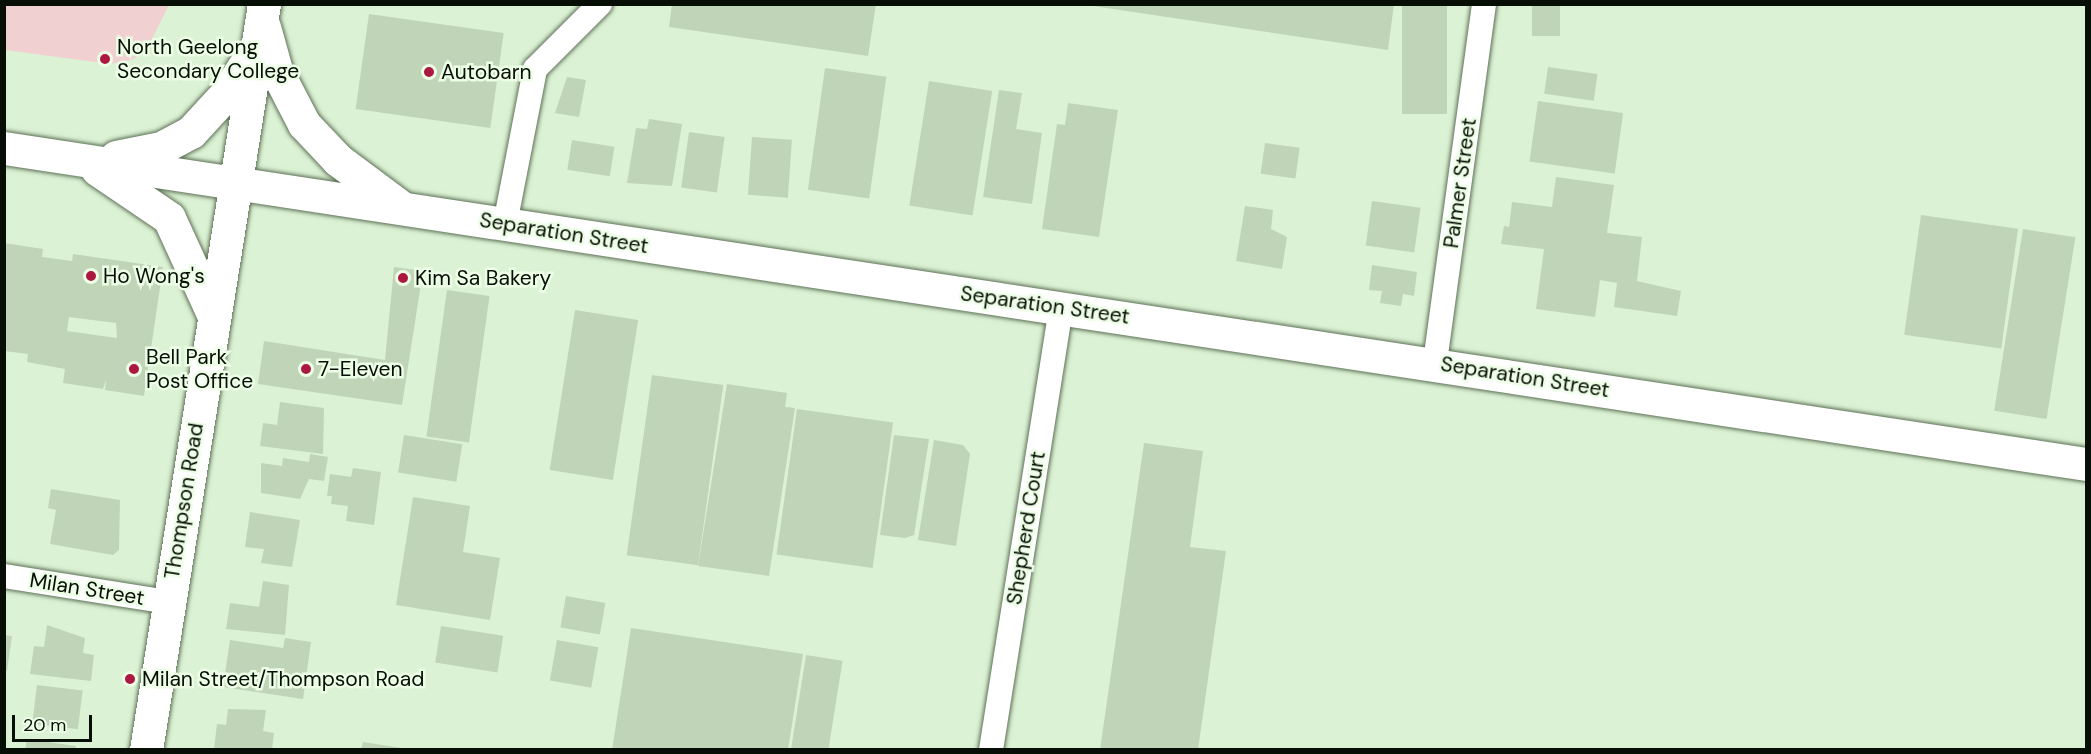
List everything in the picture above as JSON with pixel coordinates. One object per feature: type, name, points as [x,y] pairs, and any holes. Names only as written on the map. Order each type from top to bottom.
[{"type":"main road","points":[[82,160],[154,150],[188,135],[226,94],[261,23]]},
{"type":"main road","points":[[261,23],[276,70],[304,124],[338,159],[404,209]]},
{"type":"main road","name":"Thompson Road","points":[[146,750],[213,314],[261,23]]},
{"type":"main road","name":"Separation Street","points":[[4,148],[1061,308],[1435,362],[2086,464]]},
{"type":"main road","points":[[82,160],[128,187],[169,218],[213,314]]},
{"type":"street","points":[[505,224],[535,69],[600,4]]},
{"type":"street","name":"Palmer Street","points":[[1435,362],[1484,4]]},
{"type":"street","name":"Shepherd Court","points":[[991,750],[1061,308]]},
{"type":"street","name":"Milan Street","points":[[4,576],[169,602]]},
{"type":"shaded area","points":[[5,4],[169,5],[148,47],[134,59],[110,64],[5,50]]},
{"type":"building","points":[[672,4],[876,4],[868,56],[669,27]]},
{"type":"building","points":[[1080,4],[1394,4],[1388,50]]},
{"type":"building","points":[[1402,4],[1447,4],[1447,114],[1402,114]]},
{"type":"building","points":[[1532,4],[1560,4],[1560,36],[1532,36]]},
{"type":"building","name":"Autobarn","points":[[369,14],[504,33],[490,128],[356,109]]},
{"type":"building","points":[[1548,67],[1598,74],[1594,101],[1544,94]]},
{"type":"building","points":[[825,68],[886,77],[869,198],[808,190]]},
{"type":"building","points":[[567,77],[586,80],[579,117],[555,113]]},
{"type":"building","points":[[929,81],[992,91],[973,215],[909,205]]},
{"type":"building","points":[[999,90],[1022,93],[1016,129],[1042,133],[1032,204],[983,197]]},
{"type":"building","points":[[1538,101],[1623,113],[1615,173],[1530,161]]},
{"type":"building","points":[[1068,103],[1118,110],[1099,237],[1042,229],[1057,124],[1065,125]]},
{"type":"building","points":[[649,119],[682,124],[672,186],[627,183],[636,128],[647,129]]},
{"type":"building","points":[[689,132],[725,137],[717,192],[681,187]]},
{"type":"building","points":[[752,137],[792,140],[788,198],[748,195]]},
{"type":"building","points":[[572,140],[614,147],[610,176],[567,170]]},
{"type":"building","points":[[1265,143],[1300,148],[1295,179],[1261,174]]},
{"type":"building","points":[[1556,177],[1614,185],[1607,233],[1642,237],[1637,281],[1681,291],[1677,316],[1614,307],[1617,283],[1600,280],[1595,317],[1536,309],[1544,249],[1501,244],[1504,226],[1509,227],[1512,202],[1552,207]]},
{"type":"building","points":[[1372,201],[1421,208],[1414,252],[1366,246]]},
{"type":"building","points":[[1245,206],[1273,210],[1271,229],[1287,237],[1282,269],[1236,261]]},
{"type":"building","points":[[1921,215],[2018,229],[2001,348],[1904,335]]},
{"type":"building","points":[[2023,229],[2075,237],[2047,419],[1994,411]]},
{"type":"building","points":[[4,243],[43,249],[42,257],[72,261],[73,254],[163,267],[144,396],[105,390],[106,380],[103,389],[63,383],[65,369],[27,362],[28,354],[4,351]],"holes":[[[69,317],[116,323],[117,338],[67,331]]]},
{"type":"building","points":[[1372,265],[1417,272],[1414,296],[1403,294],[1401,306],[1380,303],[1382,291],[1369,290]]},
{"type":"building","points":[[394,267],[423,271],[402,405],[258,384],[264,341],[385,360]]},
{"type":"building","points":[[447,290],[490,296],[469,443],[426,437]]},
{"type":"building","points":[[575,310],[638,320],[613,480],[550,470]]},
{"type":"building","points":[[652,375],[723,385],[698,565],[627,555]]},
{"type":"building","points":[[727,384],[787,393],[785,407],[795,408],[769,576],[698,566]]},
{"type":"building","points":[[280,402],[324,408],[323,454],[260,446],[263,423],[277,425]]},
{"type":"building","points":[[797,409],[893,422],[873,568],[777,555]]},
{"type":"building","points":[[404,435],[462,444],[456,482],[398,473]]},
{"type":"building","points":[[894,435],[929,439],[914,535],[905,538],[880,535]]},
{"type":"building","points":[[934,440],[963,445],[970,454],[956,546],[918,540]]},
{"type":"building","points":[[1144,443],[1203,451],[1190,547],[1226,551],[1198,750],[1100,750]]},
{"type":"building","points":[[310,454],[328,457],[324,481],[309,479],[300,499],[261,493],[261,463],[282,466],[283,458],[309,462]]},
{"type":"building","points":[[353,468],[381,472],[374,525],[346,521],[348,506],[331,504],[332,496],[327,496],[330,474],[351,477]]},
{"type":"building","points":[[51,489],[120,500],[119,550],[113,555],[50,544],[56,510],[48,508]]},
{"type":"building","points":[[413,497],[470,506],[463,552],[500,558],[490,620],[396,605]]},
{"type":"building","points":[[250,512],[300,520],[292,567],[261,563],[264,549],[245,547]]},
{"type":"building","points":[[263,581],[289,585],[285,635],[226,629],[230,603],[259,607]]},
{"type":"building","points":[[566,596],[605,603],[600,634],[560,628]]},
{"type":"building","points":[[47,625],[85,638],[83,653],[94,655],[91,681],[30,674],[34,646],[44,647]]},
{"type":"building","points":[[441,626],[503,636],[497,672],[435,663]]},
{"type":"building","points":[[631,628],[803,654],[788,750],[612,750]]},
{"type":"building","points":[[4,635],[12,636],[7,671],[4,671]]},
{"type":"building","points":[[285,638],[311,642],[303,699],[223,687],[230,640],[283,648]]},
{"type":"building","points":[[557,640],[598,647],[591,688],[550,680]]},
{"type":"building","points":[[806,655],[843,661],[828,750],[791,750]]},
{"type":"building","points":[[37,685],[83,691],[78,729],[32,724]]},
{"type":"building","points":[[228,709],[266,710],[263,731],[274,733],[272,750],[214,749],[217,724],[226,725]]},
{"type":"building","points":[[27,739],[76,746],[75,750],[25,750]]},
{"type":"building","points":[[363,742],[402,748],[402,750],[361,750]]},
{"type":"place","name":"North Geelong Secondary College","points":[[105,59]]},
{"type":"place","name":"Autobarn","points":[[429,72]]},
{"type":"place","name":"Ho Wong's","points":[[91,276]]},
{"type":"place","name":"Kim Sa Bakery","points":[[403,278]]},
{"type":"place","name":"Bell Park Post Office","points":[[134,369]]},
{"type":"place","name":"7-Eleven","points":[[306,369]]},
{"type":"place","name":"Milan Street/Thompson Road","points":[[130,679]]}]
